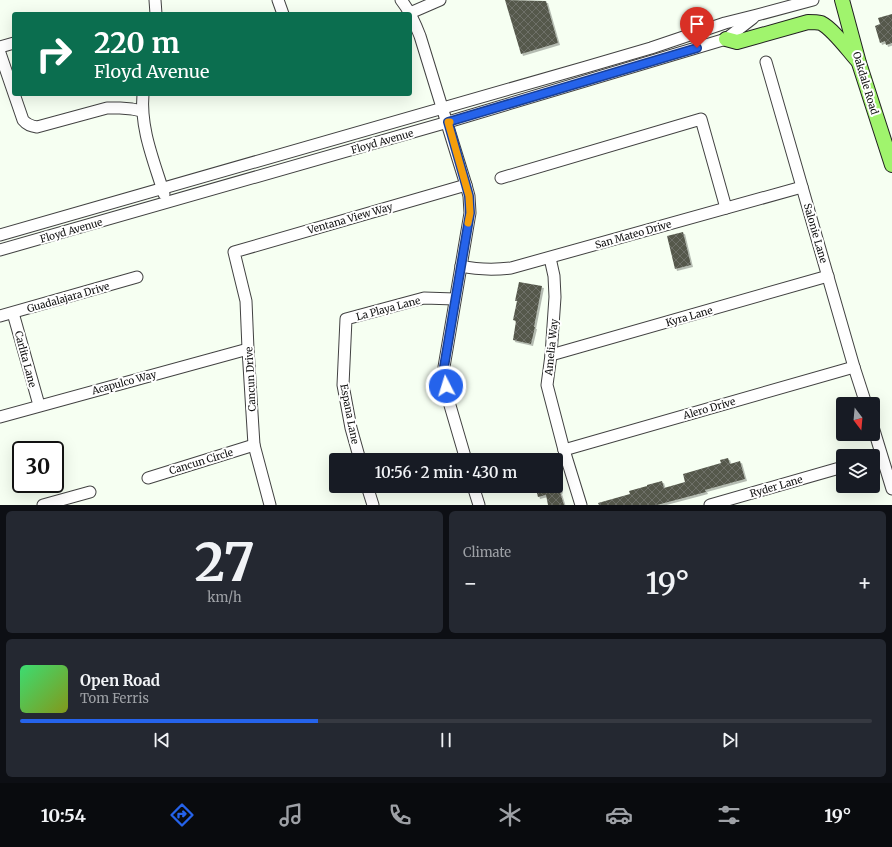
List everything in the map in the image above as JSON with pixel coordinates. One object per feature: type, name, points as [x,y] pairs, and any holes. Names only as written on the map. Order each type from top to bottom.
[{"type":"main road","name":"Oakdale Road","points":[[842,0],[859,63],[892,165]]},
{"type":"main road","points":[[726,39],[737,42],[808,22],[818,22],[832,31],[859,63]]},
{"type":"street","points":[[278,0],[282,12]]},
{"type":"street","points":[[401,0],[409,12]]},
{"type":"street","points":[[412,12],[440,0]]},
{"type":"street","name":"Floyd Avenue","points":[[0,235],[651,48],[725,23],[813,0]]},
{"type":"street","name":"Floyd Avenue","points":[[0,250],[448,122],[726,39],[757,15]]},
{"type":"street","points":[[412,17],[416,24],[448,122],[469,196],[470,213],[454,299],[444,367],[449,402],[464,453]]},
{"type":"street","points":[[0,47],[12,44]]},
{"type":"street","points":[[0,53],[12,86]]},
{"type":"street","name":"Salonie Lane","points":[[766,62],[864,397]]},
{"type":"street","points":[[15,96],[24,120],[29,126],[37,127],[106,108],[142,111]]},
{"type":"street","points":[[143,96],[142,111],[147,141],[166,202]]},
{"type":"street","points":[[501,178],[701,119],[726,208]]},
{"type":"street","name":"Ventana View Way","points":[[234,252],[466,185]]},
{"type":"street","name":"San Mateo Drive","points":[[461,266],[493,270],[511,268],[802,187]]},
{"type":"street","name":"Cancun Drive","points":[[234,252],[246,300],[254,445],[270,505]]},
{"type":"street","name":"Amelia Way","points":[[550,258],[554,276],[555,297],[551,355],[547,385],[564,450],[581,505]]},
{"type":"street","name":"Kyra Lane","points":[[551,355],[828,276]]},
{"type":"street","name":"Guadalajara Drive","points":[[0,316],[137,277]]},
{"type":"street","name":"La Playa Lane","points":[[346,319],[424,298],[454,299]]},
{"type":"street","name":"Carlita Lane","points":[[14,312],[39,405]]},
{"type":"street","name":"Espana Lane","points":[[346,319],[343,385],[351,428],[358,453]]},
{"type":"street","name":"Acapulco Way","points":[[0,417],[39,405],[248,349]]},
{"type":"street","name":"Alero Drive","points":[[564,450],[854,366]]},
{"type":"street","name":"Cancun Circle","points":[[148,478],[254,445]]},
{"type":"street","points":[[880,462],[892,489]]},
{"type":"street","name":"Ryder Lane","points":[[710,505],[836,469]]},
{"type":"street","points":[[42,505],[90,492]]},
{"type":"street","points":[[369,493],[372,505]]},
{"type":"street","points":[[475,493],[479,505]]},
{"type":"building","points":[[505,0],[546,1],[558,43],[521,54]]},
{"type":"building","points":[[892,14],[892,43],[886,45],[885,41],[880,43],[875,26],[880,24],[878,18]]},
{"type":"building","points":[[683,232],[691,265],[675,269],[667,236]]},
{"type":"building","points":[[519,282],[542,286],[531,344],[513,340],[516,321],[513,320]]},
{"type":"building","points":[[728,458],[730,464],[740,461],[745,479],[705,490],[706,492],[657,505],[599,505],[598,503],[630,494],[629,491],[662,481],[664,488],[685,482],[683,474],[721,463],[720,460]]},
{"type":"building","points":[[537,493],[560,493],[564,505],[548,505],[546,495],[538,497]]},
{"type":"slow traffic","points":[[450,122],[448,122],[469,196],[470,213],[468,223]]},
{"type":"route","points":[[446,386],[444,367],[454,299],[470,213],[469,196],[448,122],[697,48]]}]
